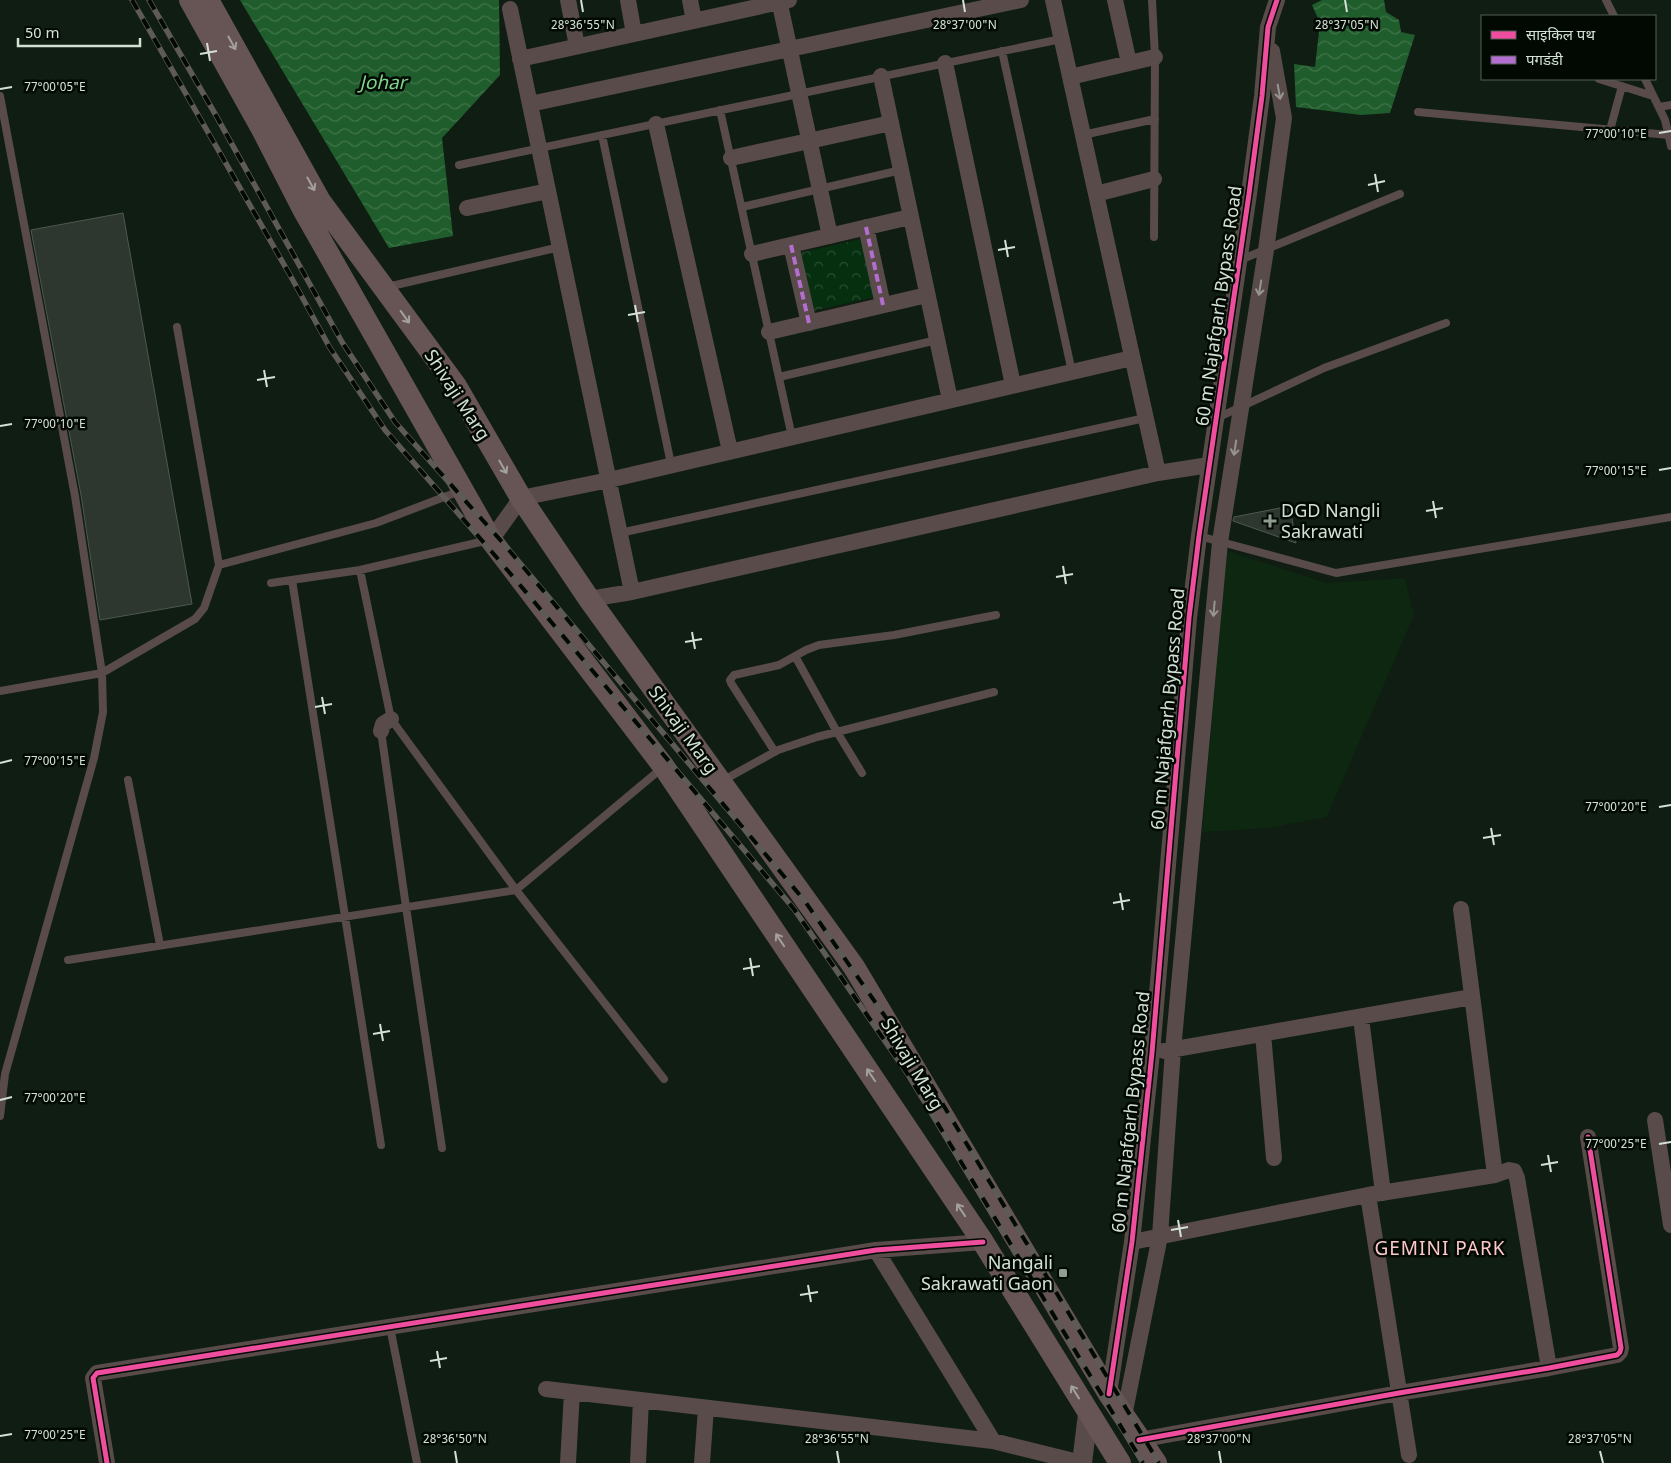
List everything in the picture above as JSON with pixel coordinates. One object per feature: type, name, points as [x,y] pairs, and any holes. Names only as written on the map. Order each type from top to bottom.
[{"type":"main road","points":[[190,0],[263,131],[303,209],[491,540],[664,766],[983,1242],[1120,1463]]},
{"type":"main road","name":"Shivaji Marg","points":[[208,0],[320,201],[456,386],[521,498],[589,600],[854,967],[1109,1394],[1156,1463]]},
{"type":"main road","points":[[1088,1414],[1109,1394]]},
{"type":"main road","points":[[1104,1438],[1124,1416]]},
{"type":"street","points":[[568,0],[577,46]]},
{"type":"street","points":[[628,0],[634,34]]},
{"type":"street","points":[[690,0],[694,21]]},
{"type":"street","points":[[530,104],[1021,0]]},
{"type":"street","points":[[1053,0],[1158,473]]},
{"type":"street","points":[[1115,0],[1129,63]]},
{"type":"street","points":[[1268,27],[1277,0]]},
{"type":"street","points":[[520,59],[782,1],[789,49],[830,236]]},
{"type":"street","points":[[510,9],[632,592]]},
{"type":"street","name":"60 m Najafgarh Bypass Road","points":[[1124,1416],[1160,1236],[1173,1050],[1220,542],[1266,250],[1284,118],[1268,27]]},
{"type":"street","name":"60 m Najafgarh Bypass Road","points":[[1109,1394],[1132,1242],[1152,1053],[1189,618],[1262,96],[1268,27]]},
{"type":"street","points":[[1070,76],[1154,57]]},
{"type":"street","points":[[945,63],[1013,385]]},
{"type":"street","points":[[881,76],[950,400]]},
{"type":"street","points":[[731,158],[891,123]]},
{"type":"street","points":[[656,124],[730,451]]},
{"type":"street","points":[[1096,194],[1154,179]]},
{"type":"street","points":[[467,208],[548,191]]},
{"type":"street","points":[[752,254],[910,217]]},
{"type":"street","points":[[866,228],[883,305]]},
{"type":"street","points":[[791,245],[809,323]]},
{"type":"street","points":[[769,332],[927,295]]},
{"type":"street","points":[[491,540],[521,498],[609,480],[1132,358]]},
{"type":"street","points":[[589,600],[632,592],[1158,473],[1209,465]]},
{"type":"street","points":[[1461,909],[1495,1174]]},
{"type":"street","points":[[1152,1053],[1361,1018],[1472,997]]},
{"type":"street","points":[[1361,1018],[1375,1194],[1399,1393],[1409,1455]]},
{"type":"street","points":[[1263,1034],[1274,1158]]},
{"type":"street","points":[[1655,1120],[1671,1225]]},
{"type":"street","points":[[1140,1440],[1616,1355],[1620,1352],[1621,1348],[1588,1137]]},
{"type":"street","points":[[1132,1242],[1375,1194],[1509,1170],[1514,1171],[1517,1178],[1548,1368]]},
{"type":"street","points":[[107,1463],[93,1378],[97,1373],[876,1250],[983,1242]]},
{"type":"street","points":[[876,1250],[993,1440]]},
{"type":"street","points":[[546,1389],[993,1440],[1082,1463],[1088,1414]]},
{"type":"street","points":[[568,1463],[572,1392]]},
{"type":"street","points":[[638,1463],[641,1400]]},
{"type":"street","points":[[702,1463],[706,1408]]},
{"type":"lane","points":[[1152,0],[1154,57],[1154,237]]},
{"type":"lane","points":[[1606,0],[1614,15]]},
{"type":"lane","points":[[459,165],[1062,39]]},
{"type":"lane","points":[[1002,51],[1072,372]]},
{"type":"lane","points":[[1602,80],[1653,96]]},
{"type":"lane","points":[[1645,80],[1665,120],[1671,146]]},
{"type":"lane","points":[[1610,130],[1622,86]]},
{"type":"lane","points":[[0,96],[75,496],[102,673],[103,712],[94,758],[5,1074],[0,1116]]},
{"type":"lane","points":[[1658,107],[1671,105]]},
{"type":"lane","points":[[720,110],[792,437]]},
{"type":"lane","points":[[1418,112],[1669,135]]},
{"type":"lane","points":[[1083,135],[1154,119]]},
{"type":"lane","points":[[602,135],[671,464]]},
{"type":"lane","points":[[742,207],[901,170]]},
{"type":"lane","points":[[1239,261],[1400,194]]},
{"type":"lane","points":[[384,288],[560,247]]},
{"type":"lane","points":[[1216,419],[1324,368],[1446,323]]},
{"type":"lane","points":[[0,691],[102,673],[195,619],[204,608],[219,565],[177,327]]},
{"type":"lane","points":[[779,377],[937,340]]},
{"type":"lane","points":[[620,533],[1146,418]]},
{"type":"lane","points":[[219,565],[376,523],[463,490]]},
{"type":"lane","points":[[1199,536],[1336,573],[1671,517]]},
{"type":"lane","points":[[271,583],[360,570],[491,540]]},
{"type":"lane","points":[[360,570],[386,725],[406,907],[442,1148]]},
{"type":"lane","points":[[292,580],[381,1145]]},
{"type":"lane","points":[[775,752],[730,680],[734,675],[771,668],[819,646],[894,635],[996,615]]},
{"type":"lane","points":[[795,656],[862,773]]},
{"type":"lane","points":[[720,782],[775,752],[795,744],[994,692]]},
{"type":"lane","points":[[386,725],[664,1079]]},
{"type":"lane","points":[[68,960],[516,890],[664,766]]},
{"type":"lane","points":[[128,780],[160,945]]},
{"type":"lane","points":[[390,1327],[417,1463]]},
{"type":"shaded area","points":[[1227,551],[1327,583],[1405,578],[1414,615],[1327,817],[1269,828],[1202,832]]},
{"type":"green space","points":[[862,239],[874,297],[812,311],[799,253]]},
{"type":"water","name":"Johar","points":[[240,0],[499,0],[500,75],[442,138],[453,236],[389,248]]},
{"type":"water","points":[[1322,0],[1384,0],[1386,12],[1399,20],[1401,32],[1415,35],[1390,113],[1361,115],[1296,107],[1294,64],[1315,67],[1320,23],[1312,5]]},
{"type":"building","points":[[123,213],[192,604],[100,620],[81,495],[31,230]]},
{"type":"building","points":[[1290,506],[1296,543],[1233,521],[1234,517]]},
{"type":"railway","points":[[132,0],[330,348],[385,430],[492,552],[794,909],[909,1076],[1143,1463]]},
{"type":"railway","points":[[149,0],[214,112],[342,342],[395,422],[503,543],[804,900],[921,1068],[1159,1463]]},
{"type":"marked path","points":[[866,227],[883,305]]},
{"type":"marked path","points":[[791,245],[809,323]]},
{"type":"cycle path","points":[[1109,1394],[1132,1242],[1152,1053],[1189,618],[1199,536],[1249,194],[1262,96],[1268,27],[1277,0]]},
{"type":"cycle path","points":[[1139,1440],[1617,1355],[1621,1348],[1588,1137]]},
{"type":"cycle path","points":[[107,1463],[93,1378],[97,1373],[876,1250],[983,1242]]},
{"type":"place","name":"DGD Nangli Sakrawati","points":[[1270,521]]},
{"type":"place","name":"Nangali Sakrawati Gaon","points":[[1063,1273]]},
{"type":"district","name":"GEMINI PARK","points":[[1440,1248]]}]
